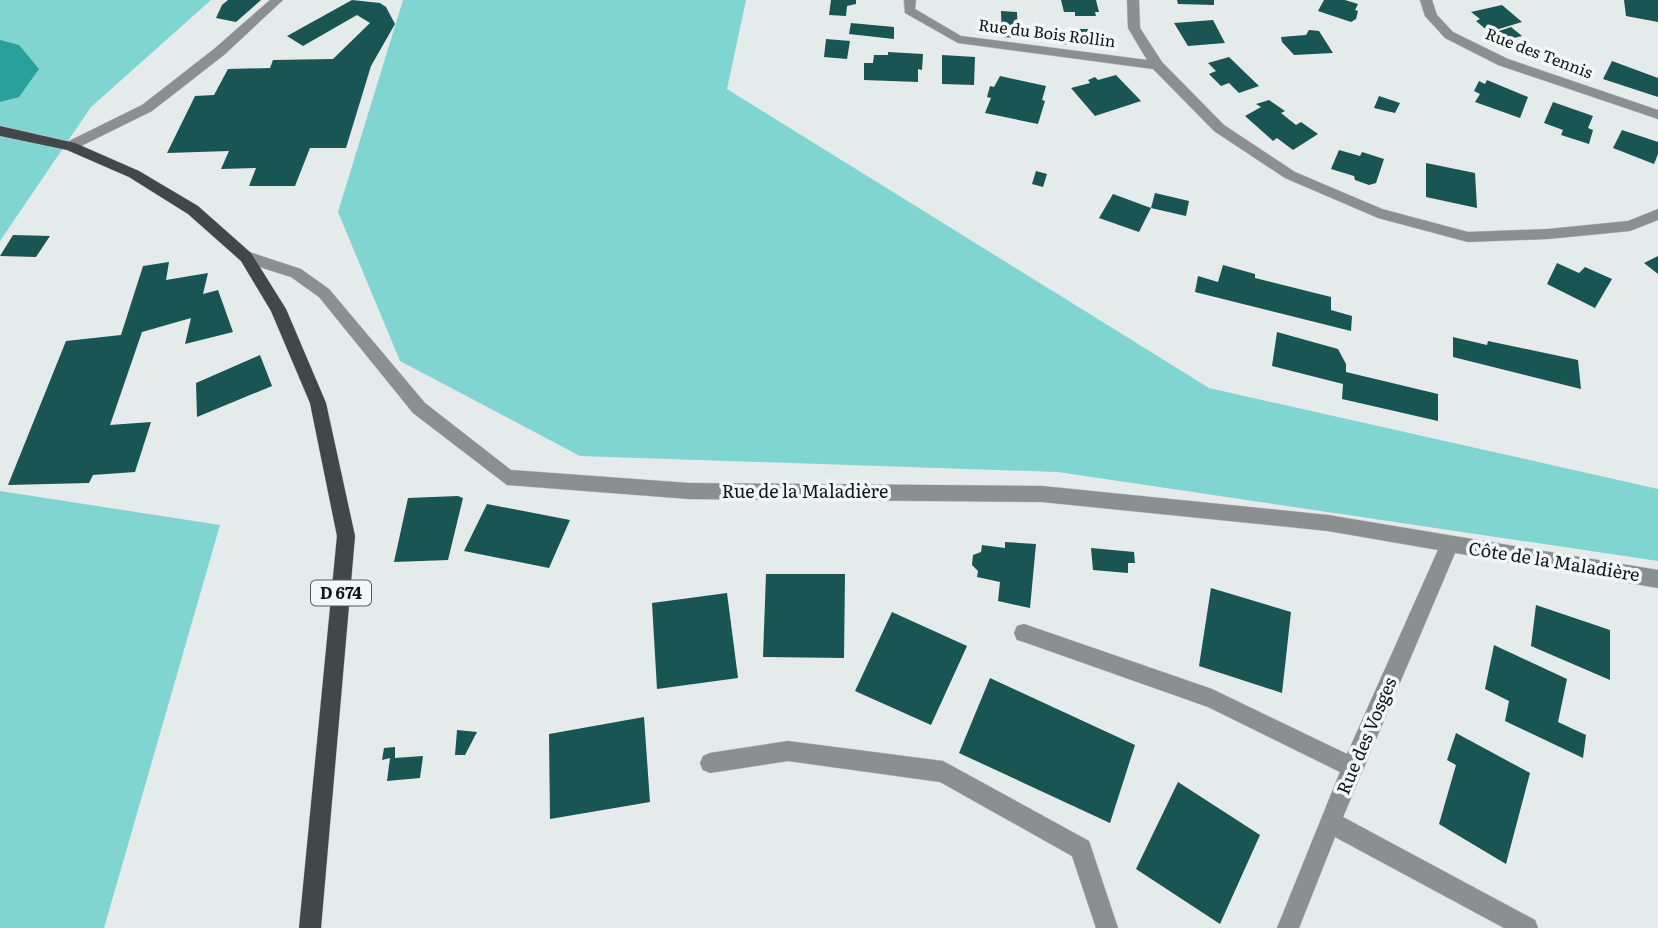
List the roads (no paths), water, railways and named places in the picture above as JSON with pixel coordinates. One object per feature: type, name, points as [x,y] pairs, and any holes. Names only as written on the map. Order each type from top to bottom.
[{"type":"main road","name":"D 674","points":[[0,131],[70,146],[135,174],[193,210],[246,257],[278,309],[318,402],[346,536],[310,928]]},
{"type":"street","points":[[70,146],[147,108],[219,52],[277,0]]},
{"type":"street","name":"Rue du Bois Rollin","points":[[910,0],[909,10],[958,39],[1157,65]]},
{"type":"street","points":[[1133,0],[1134,28],[1157,65],[1219,128],[1280,169],[1378,213],[1468,237],[1548,234],[1630,226],[1658,214]]},
{"type":"street","name":"Rue des Tennis","points":[[1426,0],[1431,16],[1448,35],[1503,62],[1658,115]]},
{"type":"street","name":"Rue de la Maladière","points":[[246,257],[296,273],[324,293],[419,408],[506,477],[689,491],[1042,494],[1328,523],[1449,544]]},
{"type":"street","name":"Côte de la Maladière","points":[[1449,544],[1658,579]]},
{"type":"street","name":"Rue des Vosges","points":[[1288,928],[1332,823],[1352,767],[1449,544]]},
{"type":"street","points":[[1024,633],[1212,699],[1352,767]]},
{"type":"street","points":[[710,763],[788,751],[943,772],[1081,849],[1107,928]]},
{"type":"street","points":[[1332,823],[1527,928]]},
{"type":"waterway","points":[[0,57],[12,69],[0,85]]}]
